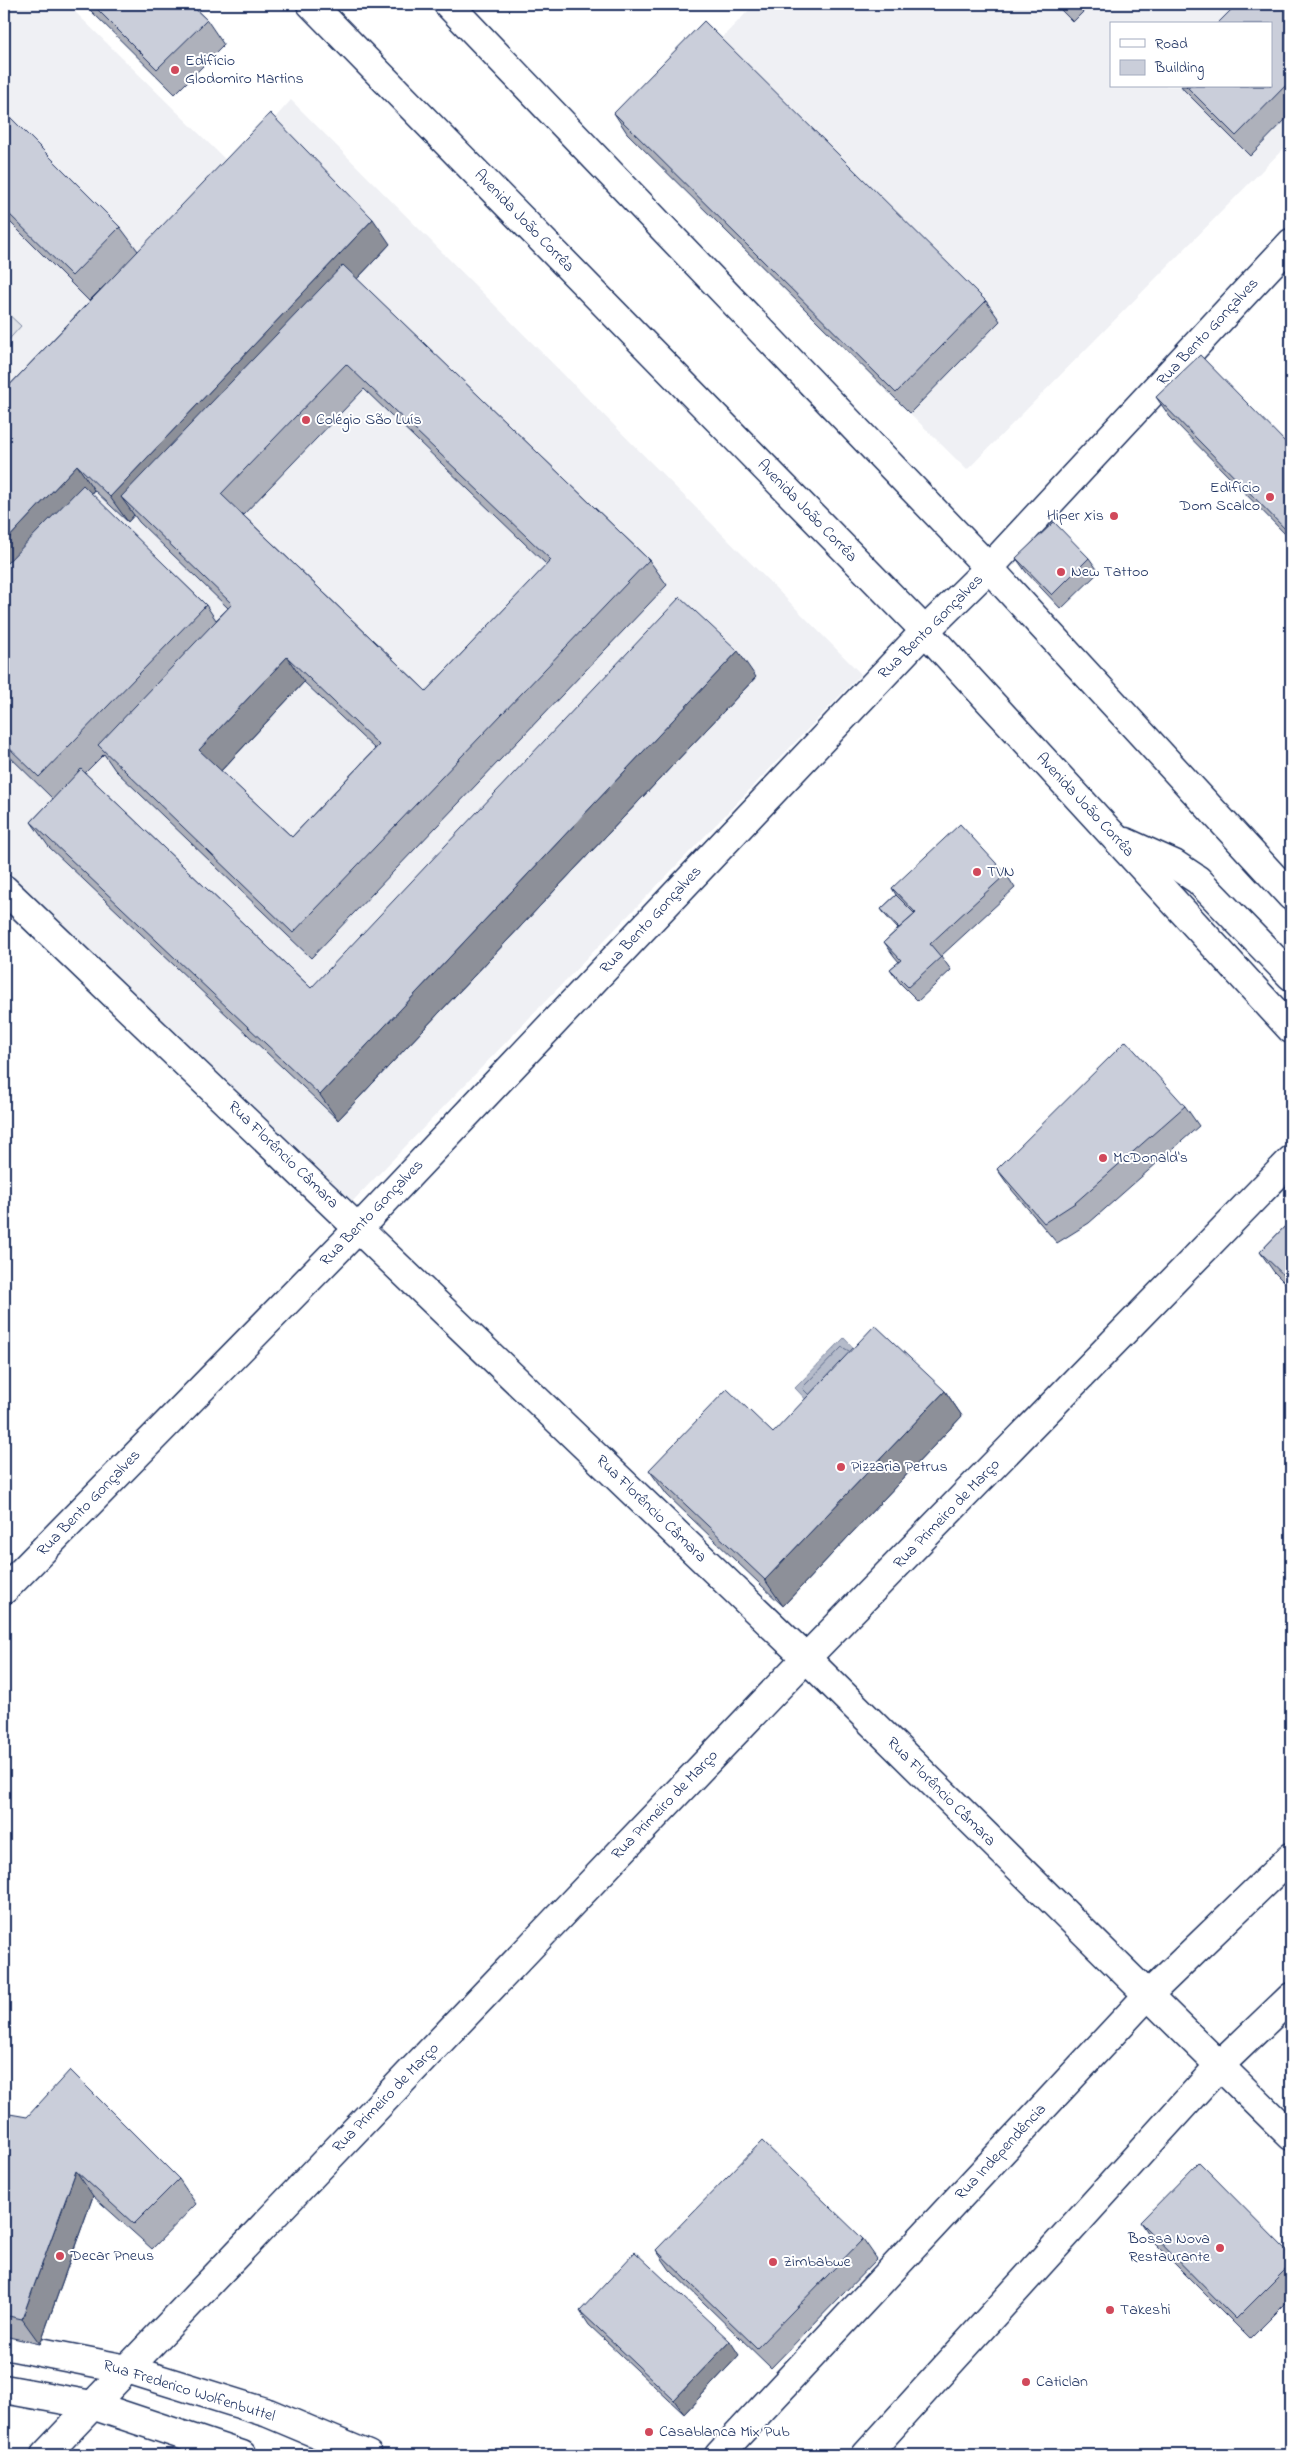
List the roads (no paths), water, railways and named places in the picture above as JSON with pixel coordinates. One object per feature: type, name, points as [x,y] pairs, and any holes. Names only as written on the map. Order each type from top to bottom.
[{"type":"street","name":"Avenida João Corrêa","points":[[311,4],[925,631],[1291,1030]]},
{"type":"street","points":[[448,4],[988,568],[1291,896]]},
{"type":"street","name":"Rua Bento Gonçalves","points":[[4,1590],[359,1228],[925,631],[988,568],[1291,242]]},
{"type":"street","points":[[1115,837],[1174,864],[1198,880],[1291,976]]},
{"type":"street","name":"Rua Florêncio Câmara","points":[[4,889],[806,1658],[1291,2136]]},
{"type":"street","name":"Rua Primeiro de Março","points":[[45,2455],[806,1658],[1291,1160]]},
{"type":"street","name":"Rua Independência","points":[[719,2455],[1147,1996],[1291,1857]]},
{"type":"street","points":[[866,2455],[1219,2066],[1291,1997]]},
{"type":"street","name":"Rua Frederico Wolfenbuttel","points":[[4,2345],[127,2369],[268,2413],[368,2455]]},
{"type":"street","points":[[4,2390],[92,2405],[242,2455]]},
{"type":"water","points":[[844,1338],[863,1358],[814,1408],[795,1388]]},
{"type":"place","name":"Edifício Glodomiro Martins","points":[[175,70]]},
{"type":"place","name":"Colégio São Luís","points":[[306,420]]},
{"type":"place","name":"Edifício Dom Scalco","points":[[1270,497]]},
{"type":"place","name":"Hiper Xis","points":[[1114,516]]},
{"type":"place","name":"New Tattoo","points":[[1061,572]]},
{"type":"place","name":"TVN","points":[[977,872]]},
{"type":"place","name":"McDonald's","points":[[1103,1158]]},
{"type":"place","name":"Pizzaria Petrus","points":[[841,1467]]},
{"type":"place","name":"Bossa Nova Restaurante","points":[[1220,2248]]},
{"type":"place","name":"Decar Pneus","points":[[60,2256]]},
{"type":"place","name":"Zimbabwe","points":[[773,2262]]},
{"type":"place","name":"Takeshi","points":[[1110,2310]]},
{"type":"place","name":"Caticlan","points":[[1026,2382]]},
{"type":"place","name":"Casablanca Mix Pub","points":[[649,2432]]}]
